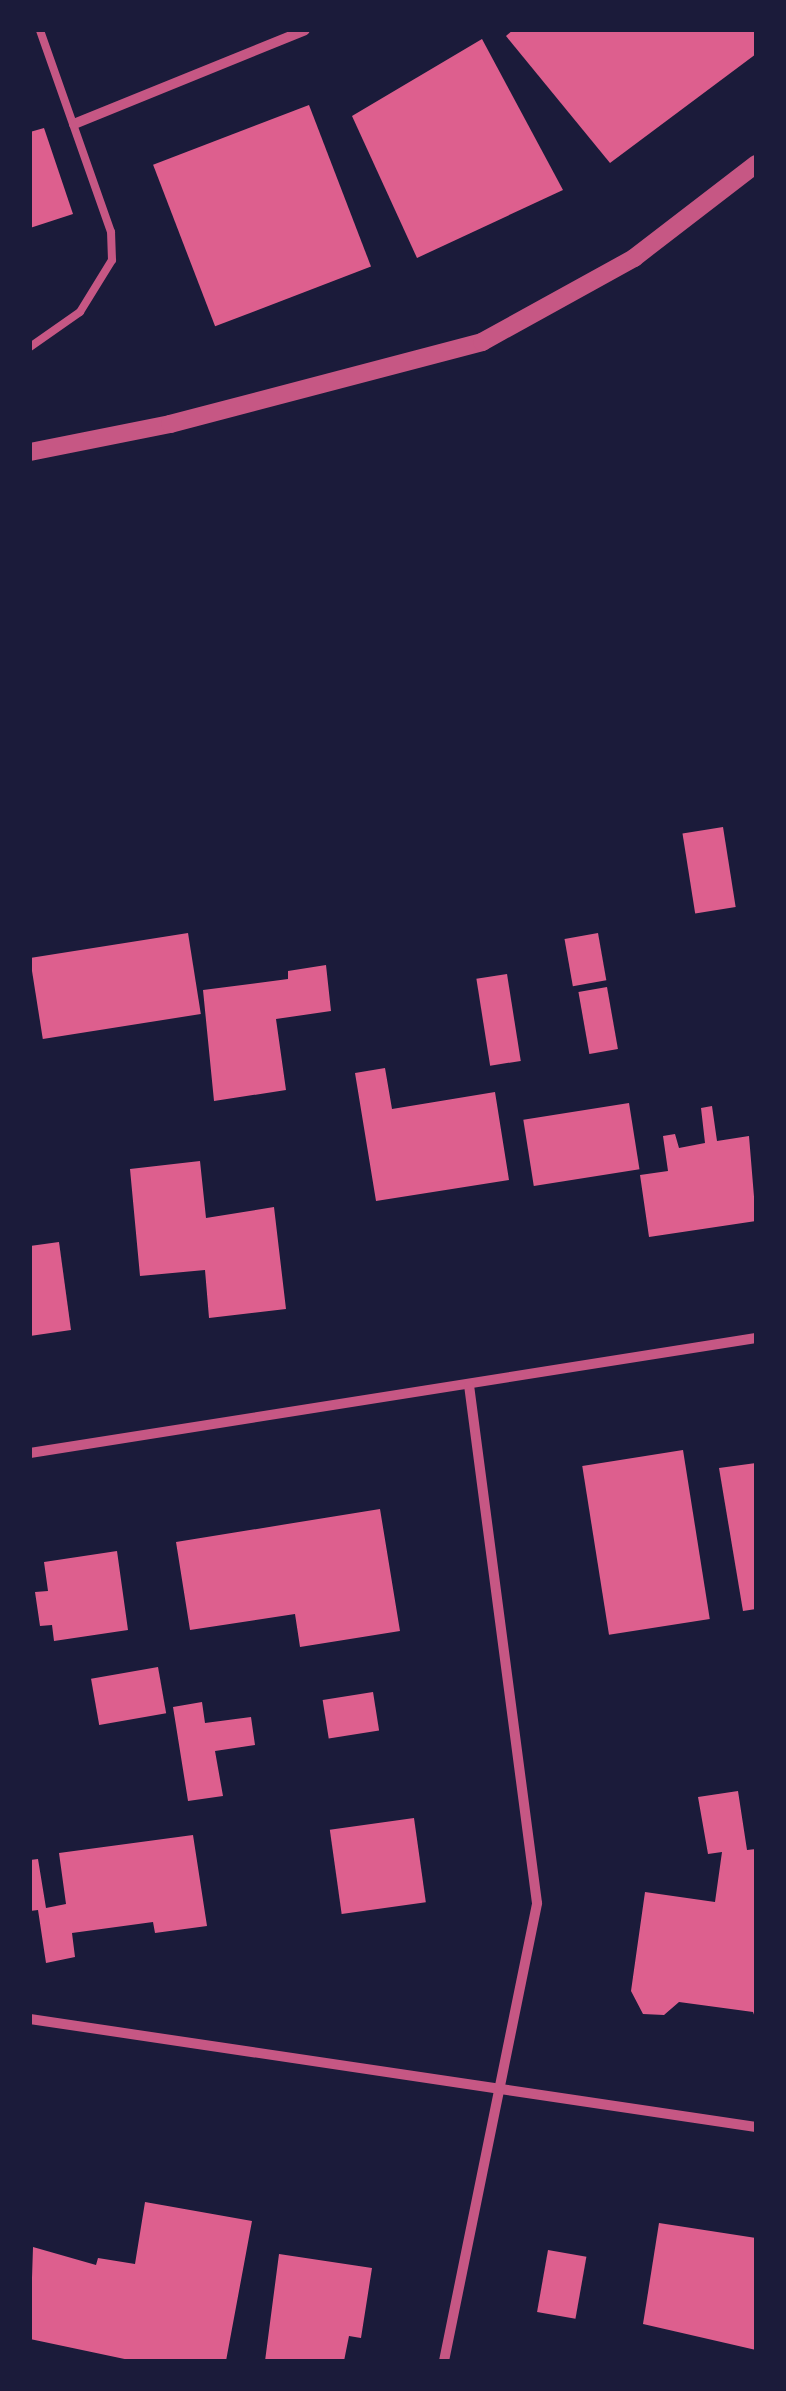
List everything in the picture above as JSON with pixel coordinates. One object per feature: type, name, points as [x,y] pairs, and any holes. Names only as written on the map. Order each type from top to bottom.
[{"type":"street","points":[[74,124],[305,30]]},
{"type":"street","points":[[30,452],[170,424],[482,342],[634,258],[756,164]]},
{"type":"street","points":[[30,1453],[756,1338]]},
{"type":"street","points":[[444,2361],[503,2090],[537,1903],[469,1385]]},
{"type":"street","points":[[30,2019],[756,2127]]},
{"type":"lane","points":[[30,348],[80,312],[112,260],[111,232],[40,30]]},
{"type":"building","points":[[513,30],[756,30],[756,54],[610,163],[506,36]]},
{"type":"building","points":[[482,39],[563,190],[417,258],[352,116]]},
{"type":"building","points":[[309,105],[371,267],[215,326],[153,165]]},
{"type":"building","points":[[44,128],[73,214],[30,228],[30,132]]},
{"type":"building","points":[[723,827],[736,907],[695,913],[683,833]]},
{"type":"building","points":[[188,933],[201,1014],[43,1039],[30,958]]},
{"type":"building","points":[[598,933],[606,980],[573,986],[565,939]]},
{"type":"building","points":[[326,965],[331,1011],[276,1019],[286,1090],[214,1101],[203,990],[288,979],[288,971]]},
{"type":"building","points":[[507,974],[521,1061],[490,1066],[476,979]]},
{"type":"building","points":[[607,987],[618,1049],[589,1054],[578,992]]},
{"type":"building","points":[[385,1068],[392,1109],[495,1092],[509,1180],[376,1201],[355,1073]]},
{"type":"building","points":[[629,1103],[639,1169],[534,1186],[523,1120]]},
{"type":"building","points":[[712,1106],[717,1141],[749,1136],[756,1221],[649,1237],[640,1175],[668,1171],[663,1136],[675,1134],[679,1148],[705,1143],[701,1108]]},
{"type":"building","points":[[200,1161],[206,1218],[274,1207],[286,1309],[209,1318],[205,1270],[140,1276],[130,1169]]},
{"type":"building","points":[[59,1242],[71,1330],[30,1336],[30,1246]]},
{"type":"building","points":[[683,1450],[710,1619],[609,1635],[582,1466]]},
{"type":"building","points":[[756,1463],[756,1609],[743,1611],[719,1468]]},
{"type":"building","points":[[380,1509],[400,1631],[300,1647],[295,1614],[190,1630],[176,1542]]},
{"type":"building","points":[[117,1551],[128,1630],[54,1641],[52,1625],[40,1626],[35,1592],[48,1591],[44,1562]]},
{"type":"building","points":[[158,1667],[166,1713],[99,1725],[91,1679]]},
{"type":"building","points":[[373,1692],[379,1731],[329,1738],[323,1700]]},
{"type":"building","points":[[202,1702],[205,1723],[251,1717],[255,1745],[215,1751],[223,1796],[188,1801],[173,1707]]},
{"type":"building","points":[[738,1791],[747,1850],[756,1849],[756,2020],[753,2012],[679,2002],[664,2015],[643,2014],[631,1991],[645,1892],[715,1902],[722,1852],[708,1854],[698,1797]]},
{"type":"building","points":[[414,1818],[426,1902],[342,1914],[330,1830]]},
{"type":"building","points":[[193,1835],[207,1926],[155,1933],[153,1922],[72,1933],[75,1957],[46,1963],[38,1910],[30,1911],[30,1860],[38,1859],[46,1908],[66,1904],[59,1853]]},
{"type":"building","points":[[145,2202],[252,2221],[226,2361],[134,2361],[30,2339],[33,2247],[96,2265],[98,2258],[135,2264]]},
{"type":"building","points":[[659,2223],[756,2238],[756,2350],[643,2324]]},
{"type":"building","points":[[548,2250],[586,2257],[575,2319],[537,2312]]},
{"type":"building","points":[[279,2254],[372,2268],[361,2338],[349,2336],[344,2361],[265,2361]]}]
